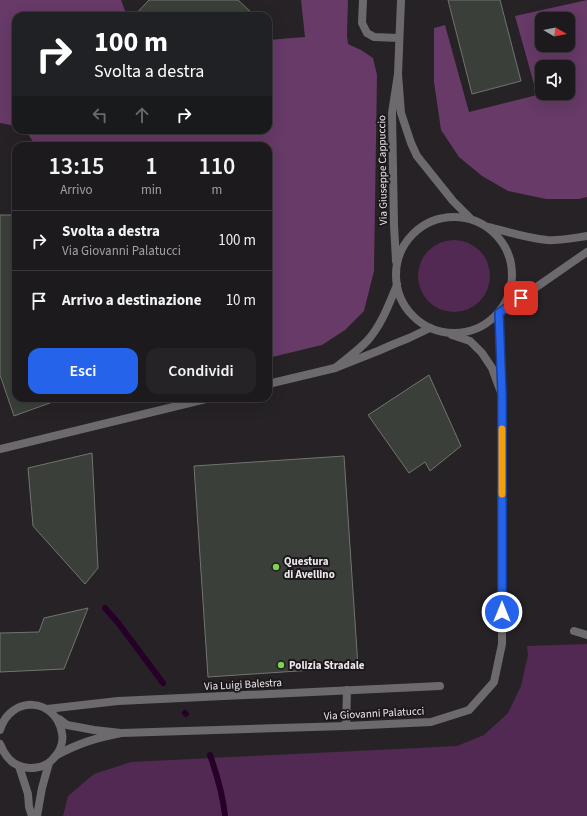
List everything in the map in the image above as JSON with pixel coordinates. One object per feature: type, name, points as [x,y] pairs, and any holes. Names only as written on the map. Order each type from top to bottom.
[{"type":"street","points":[[363,0],[362,24],[367,33],[374,37],[399,38]]},
{"type":"street","name":"Via Giuseppe Cappuccio","points":[[401,0],[398,74],[401,113],[411,143],[418,156],[453,201],[470,218]]},
{"type":"street","name":"Via Giuseppe Cappuccio","points":[[397,266],[394,225],[392,113],[398,74]]},
{"type":"street","points":[[587,236],[548,240],[528,237],[488,226],[470,218],[450,216],[431,221],[415,232],[403,247],[397,266],[397,285],[403,303],[414,318],[430,328],[448,333],[467,332],[484,326],[499,313],[587,252]]},
{"type":"street","points":[[488,226],[502,240],[511,258],[513,278],[509,297],[499,313]]},
{"type":"street","points":[[335,368],[372,335],[388,308],[397,285]]},
{"type":"street","name":"Via Giovanni Palatucci","points":[[56,756],[86,742],[98,738],[121,734],[431,722],[469,710],[494,682],[502,644],[502,395],[499,313]]},
{"type":"street","points":[[272,383],[335,368],[430,328]]},
{"type":"street","name":"Via Giovanni Palatucci","points":[[448,333],[470,341],[482,353],[492,368],[502,395]]},
{"type":"street","points":[[2,447],[193,402]]},
{"type":"street","points":[[574,630],[587,635]]},
{"type":"street","name":"Via Luigi Balestra","points":[[47,709],[118,701],[440,686]]},
{"type":"street","points":[[346,726],[347,690]]},
{"type":"street","points":[[0,730],[4,713],[27,704],[38,705],[47,709]]},
{"type":"street","name":"Via Giovanni Palatucci","points":[[47,709],[67,725],[121,734]]},
{"type":"street","points":[[0,744],[10,761],[19,766],[29,768],[39,767],[49,763],[56,756],[61,746],[61,725],[56,716]]},
{"type":"street","points":[[37,816],[42,788],[49,763]]},
{"type":"street","points":[[19,766],[28,794],[29,808],[32,816]]},
{"type":"shaded area","points":[[0,0],[121,0],[126,12],[12,12],[12,125],[0,123]]},
{"type":"shaded area","points":[[301,0],[348,0],[348,44],[373,58],[377,75],[374,271],[364,311],[345,330],[322,345],[272,357],[272,142],[33,142],[28,134],[272,134],[272,40],[305,37]]},
{"type":"shaded area","points":[[587,0],[587,197],[579,199],[546,199],[508,191],[482,176],[459,157],[441,130],[434,82],[434,28],[445,25],[469,112],[535,96],[535,100],[575,100],[575,60],[535,60],[535,88],[515,16]]},
{"type":"shaded area","points":[[454,240],[468,243],[480,250],[487,262],[490,276],[487,290],[480,302],[468,309],[454,312],[440,309],[428,302],[421,290],[418,276],[421,262],[428,250],[440,243]]},
{"type":"shaded area","points":[[587,644],[587,816],[63,816],[68,796],[94,774],[131,762],[457,746],[484,735],[508,713],[521,686],[528,655],[527,646]]},
{"type":"building","points":[[149,0],[238,0],[251,12],[138,12]]},
{"type":"building","points":[[448,0],[500,0],[521,81],[472,94]]},
{"type":"building","points":[[0,215],[12,215],[12,402],[52,402],[14,416],[0,375]]},
{"type":"building","points":[[429,375],[461,446],[430,471],[425,462],[409,473],[368,415]]},
{"type":"building","points":[[92,453],[98,568],[85,584],[33,526],[28,468]]},
{"type":"building","name":"Questura di Avellino","points":[[344,456],[358,667],[208,677],[194,466]]},
{"type":"building","points":[[88,608],[64,669],[0,672],[0,633],[39,632],[44,618]]},
{"type":"waterway","points":[[105,608],[119,624],[163,683]]},
{"type":"waterway","points":[[210,755],[223,800],[225,816]]},
{"type":"slow traffic","points":[[502,429],[502,494]]},
{"type":"place","name":"Questura di Avellino","points":[[276,567]]},
{"type":"place","name":"Polizia Stradale","points":[[281,665]]},
{"type":"route","points":[[502,612],[502,395],[499,313],[521,298]]}]
